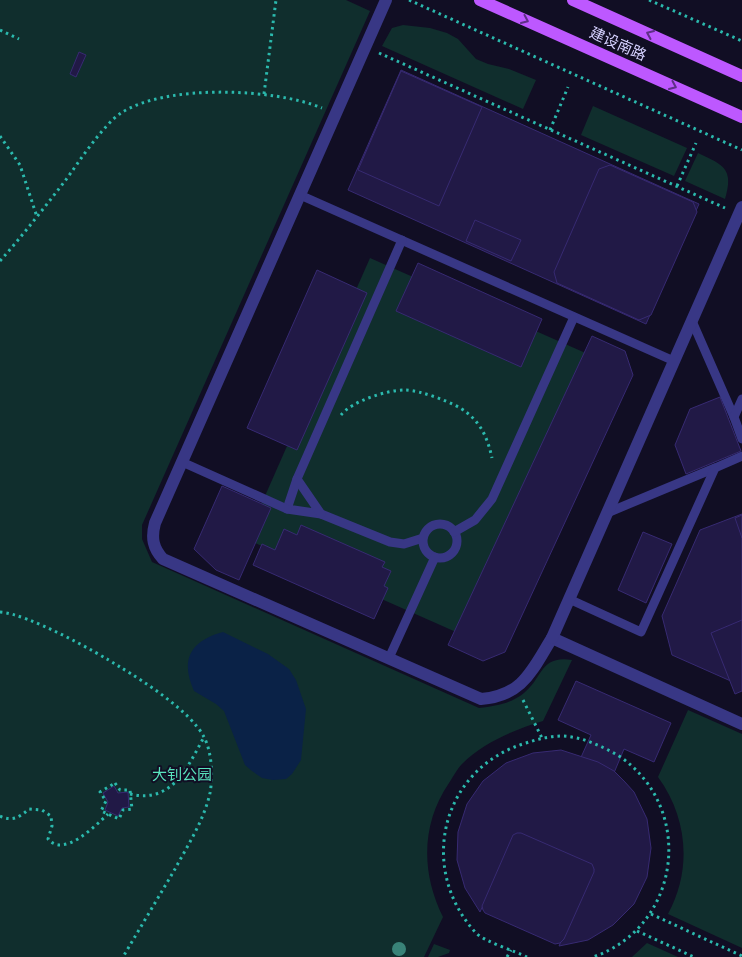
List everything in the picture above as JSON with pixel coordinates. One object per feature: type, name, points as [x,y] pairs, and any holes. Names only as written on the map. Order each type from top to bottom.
[{"type":"main road","name":"建设南路","points":[[480,0],[742,117]]},
{"type":"main road","name":"建设南路","points":[[573,0],[742,76]]},
{"type":"main road","points":[[724,109],[742,125]]},
{"type":"street","points":[[386,0],[154,523],[152,536],[156,551],[164,559],[481,699],[498,698],[517,688],[528,678],[552,638],[740,211]]},
{"type":"street","points":[[552,638],[742,724]]},
{"type":"lane","points":[[300,195],[674,361]]},
{"type":"lane","points":[[287,509],[297,479],[402,240]]},
{"type":"lane","points":[[454,532],[475,520],[492,499],[574,317]]},
{"type":"lane","points":[[692,321],[742,439]]},
{"type":"lane","points":[[734,417],[742,399]]},
{"type":"lane","points":[[607,513],[742,456]]},
{"type":"lane","points":[[182,462],[287,509],[321,514],[390,542],[404,544],[423,538],[429,528],[439,524],[450,528],[454,532],[457,542],[453,551],[445,557],[435,557],[427,552],[423,538]]},
{"type":"lane","points":[[569,599],[641,632],[715,468]]},
{"type":"lane","points":[[297,479],[321,514]]},
{"type":"lane","points":[[389,658],[435,557]]},
{"type":"path","points":[[264,94],[276,0]]},
{"type":"path","points":[[409,0],[742,150]]},
{"type":"path","points":[[649,0],[742,41]]},
{"type":"path","points":[[0,30],[19,39]]},
{"type":"path","points":[[366,48],[677,186],[740,211]]},
{"type":"path","points":[[550,130],[568,87]]},
{"type":"path","points":[[0,261],[37,218],[93,143],[120,114],[136,106],[174,96],[223,92],[264,94],[308,103],[336,113]]},
{"type":"path","points":[[0,136],[20,164],[37,218]]},
{"type":"path","points":[[677,186],[696,143]]},
{"type":"path","points":[[339,418],[344,412],[372,396],[406,390],[441,400],[467,412],[487,436],[492,458]]},
{"type":"path","points":[[0,612],[38,625],[112,662],[145,683],[179,709],[204,737],[211,759],[210,792],[201,820],[123,957]]},
{"type":"path","points":[[517,688],[542,738]]},
{"type":"path","points":[[527,957],[478,934],[455,906],[444,871],[443,834],[455,799],[476,769],[506,748],[542,738],[564,736],[602,745],[635,767],[658,799],[670,838],[667,877],[651,914],[637,930],[609,951],[593,957]]},
{"type":"path","points":[[130,794],[144,798],[160,795],[181,778],[204,737]]},
{"type":"path","points":[[115,782],[120,790],[130,790],[132,808],[123,810],[119,819],[108,814],[101,811],[106,801],[100,792],[115,782]]},
{"type":"path","points":[[0,816],[7,819],[19,817],[29,809],[42,810],[50,816],[52,826],[48,839],[53,845],[61,846],[86,834],[108,814]]},
{"type":"path","points":[[651,914],[742,956]]},
{"type":"path","points":[[637,930],[694,957]]},
{"type":"path","points":[[507,957],[511,950]]},
{"type":"green space","name":"大钊公园","points":[[0,0],[346,0],[370,11],[142,525],[142,539],[152,562],[479,708],[513,700],[530,687],[548,664],[562,659],[572,660],[543,721],[521,728],[480,749],[458,768],[440,799],[433,815],[427,849],[431,883],[443,917],[424,957],[0,957]]},
{"type":"green space","points":[[403,25],[430,28],[447,33],[458,39],[476,59],[536,80],[523,109],[382,46],[392,28]]},
{"type":"green space","points":[[593,106],[687,148],[674,176],[581,135]]},
{"type":"green space","points":[[698,153],[725,169],[728,181],[725,199],[685,181]]},
{"type":"green space","points":[[370,258],[590,355],[465,636],[246,539]]},
{"type":"green space","points":[[688,710],[742,734],[742,948],[668,914],[681,880],[683,844],[676,810],[658,777]]},
{"type":"green space","points":[[647,943],[678,957],[632,957]]},
{"type":"green space","points":[[434,944],[450,950],[449,953],[438,957],[428,957]]},
{"type":"water","points":[[223,632],[268,654],[289,669],[296,680],[306,709],[301,760],[292,774],[286,779],[273,780],[262,778],[245,765],[224,711],[194,691],[188,670],[188,661],[191,653],[203,641]]},
{"type":"building","points":[[79,52],[86,55],[76,77],[70,74]]},
{"type":"building","points":[[401,70],[699,204],[646,324],[348,190]]},
{"type":"building","points":[[401,71],[482,107],[439,206],[358,170]]},
{"type":"building","points":[[610,165],[693,202],[697,212],[651,315],[639,320],[557,283],[554,272],[599,169]]},
{"type":"building","points":[[475,220],[521,240],[511,261],[466,241]]},
{"type":"building","points":[[418,263],[542,319],[521,367],[396,311]]},
{"type":"building","points":[[317,270],[367,293],[297,450],[247,428]]},
{"type":"building","points":[[592,336],[625,351],[633,375],[505,652],[483,661],[448,645]]},
{"type":"building","points":[[720,397],[741,451],[686,474],[675,445],[690,409]]},
{"type":"building","points":[[222,486],[271,508],[239,580],[216,570],[194,549]]},
{"type":"building","points":[[742,514],[742,686],[672,655],[662,616],[700,530]]},
{"type":"building","points":[[742,515],[742,538],[735,518]]},
{"type":"building","points":[[301,525],[385,562],[382,567],[391,571],[384,586],[388,588],[374,619],[253,565],[262,544],[275,550],[284,529],[297,535]]},
{"type":"building","points":[[643,532],[672,544],[646,603],[618,590]]},
{"type":"building","points":[[742,620],[742,691],[735,694],[711,633]]},
{"type":"building","points":[[576,681],[671,723],[654,762],[624,749],[611,780],[595,769],[578,764],[591,735],[558,720]]},
{"type":"building","points":[[561,750],[598,762],[614,771],[624,781],[634,792],[647,819],[651,848],[647,877],[634,904],[613,925],[588,940],[559,946],[594,869],[516,834],[480,912],[465,888],[457,860],[458,832],[467,804],[483,781],[506,763],[533,753]]},
{"type":"building","points":[[114,786],[118,793],[128,792],[129,807],[122,808],[118,816],[105,810],[108,802],[103,793]]},
{"type":"building","points":[[521,833],[592,864],[594,869],[564,939],[560,943],[555,944],[485,913],[483,910],[482,906],[513,835]]}]
